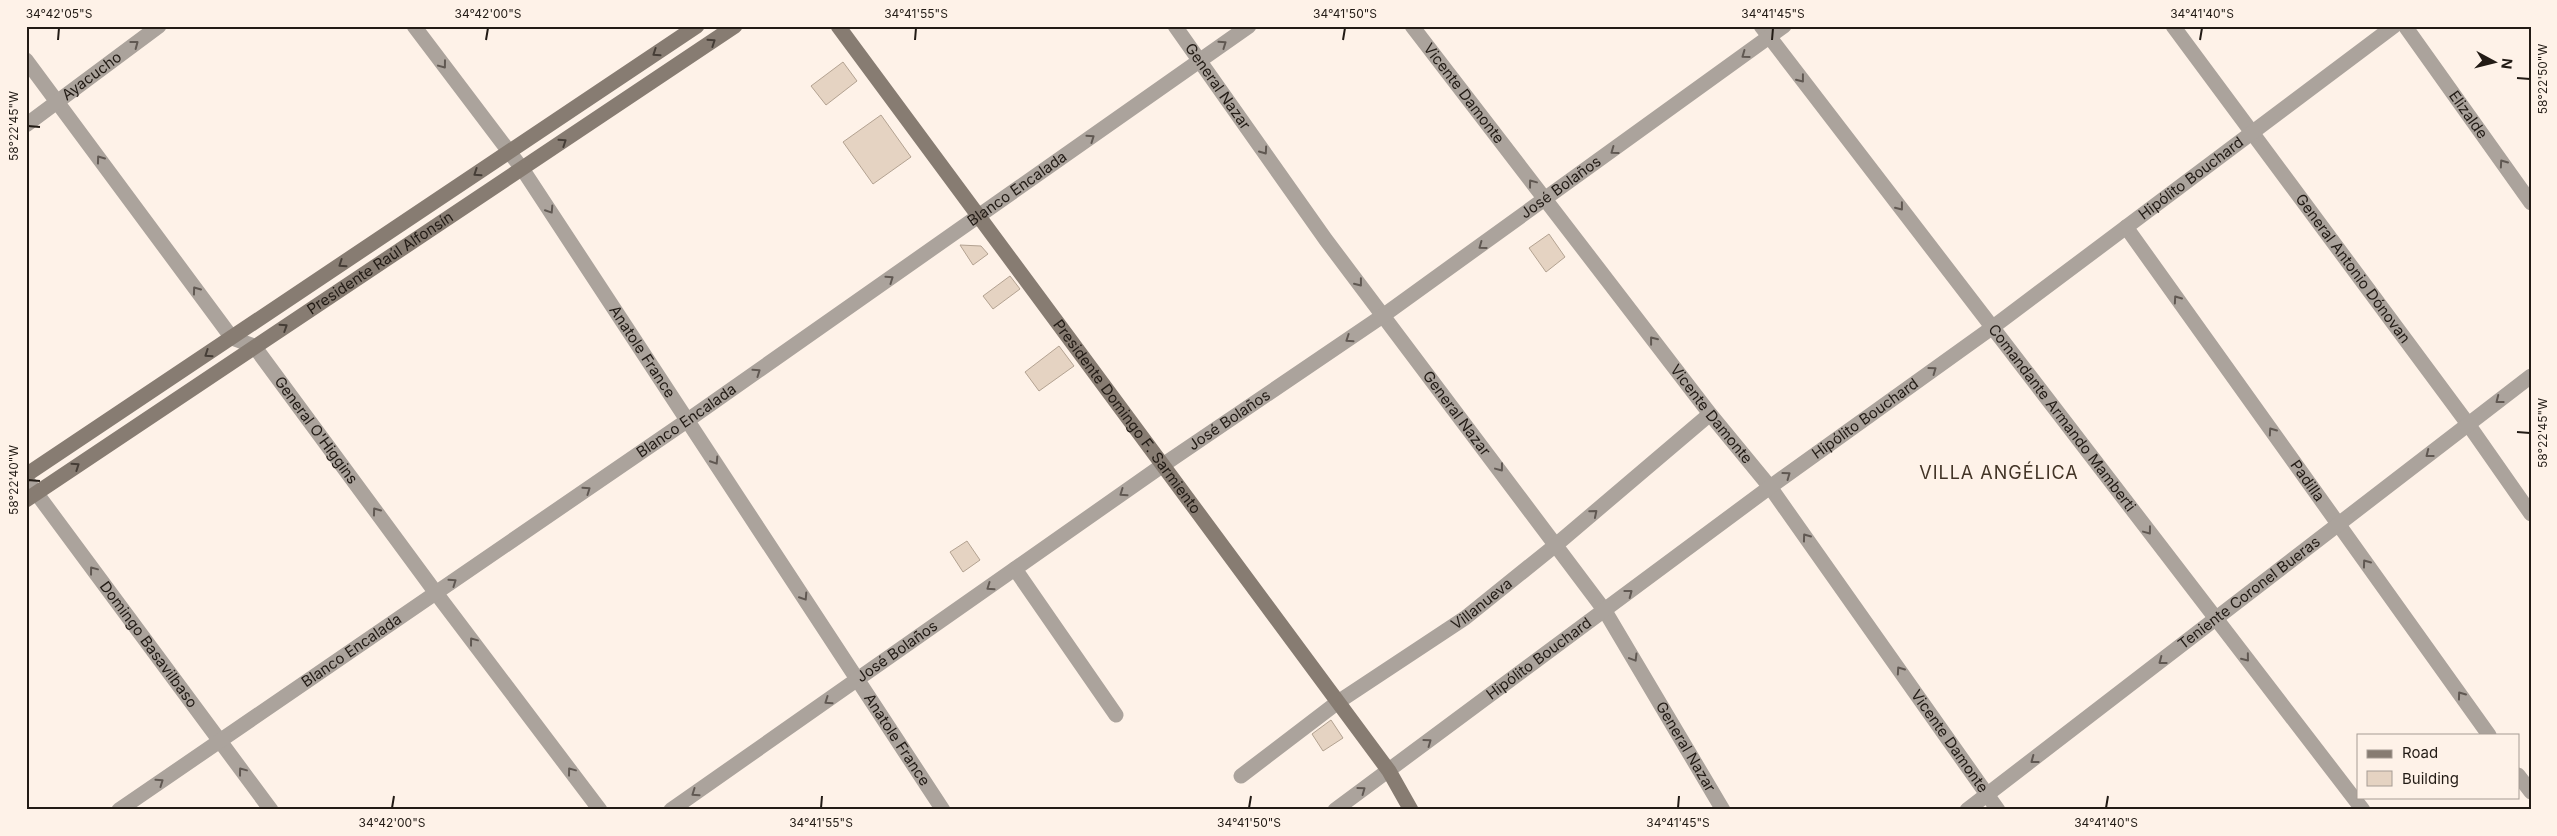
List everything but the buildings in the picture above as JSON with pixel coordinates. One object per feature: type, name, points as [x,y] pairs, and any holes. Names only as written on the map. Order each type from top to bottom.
[{"type":"main road","name":"Presidente Raúl Alfonsín","points":[[26,474],[696,26]]},
{"type":"main road","name":"Presidente Raúl Alfonsín","points":[[31,497],[254,346],[523,170],[735,26]]},
{"type":"main road","name":"Presidente Domingo F. Sarmiento","points":[[838,26],[1389,771],[1411,810]]},
{"type":"street","name":"Ayacucho","points":[[26,125],[158,26]]},
{"type":"street","name":"Anatole France","points":[[414,26],[523,170],[943,810]]},
{"type":"street","name":"General Nazar","points":[[1175,26],[1326,240],[1557,544],[1605,611],[1723,810]]},
{"type":"street","name":"Blanco Encalada","points":[[119,810],[688,420],[980,217],[1249,26]]},
{"type":"street","name":"Vicente Damonte","points":[[1412,26],[1710,414],[1770,488],[1998,810]]},
{"type":"street","name":"José Bolaños","points":[[671,810],[1163,465],[1384,315],[1545,201],[1765,32],[1784,26]]},
{"type":"street","name":"General Antonio Dónovan","points":[[2173,26],[2468,424],[2531,514]]},
{"type":"street","name":"Hipólito Bouchard","points":[[1335,810],[1770,488],[1993,327],[2394,26]]},
{"type":"street","name":"Elizalde","points":[[2405,26],[2531,203]]},
{"type":"street","name":"Comandante Armando Mamberti","points":[[1765,32],[1993,327],[2215,620],[2317,748],[2363,810]]},
{"type":"street","points":[[26,60],[232,338],[254,346]]},
{"type":"street","name":"Padilla","points":[[2126,227],[2489,734]]},
{"type":"street","name":"General O'Higgins","points":[[254,346],[436,593],[600,810]]},
{"type":"street","name":"Teniente Coronel Bueras","points":[[1968,810],[2531,376]]},
{"type":"street","name":"Villanueva","points":[[1241,776],[1338,702],[1465,618],[1557,544],[1710,414]]},
{"type":"street","name":"Domingo Basavilbaso","points":[[26,479],[31,497],[220,740],[272,810]]},
{"type":"street","points":[[1015,569],[1116,715]]},
{"type":"street","points":[[2520,778],[2531,792]]},
{"type":"district","name":"VILLA ANGÉLICA","points":[[1999,473]]}]
